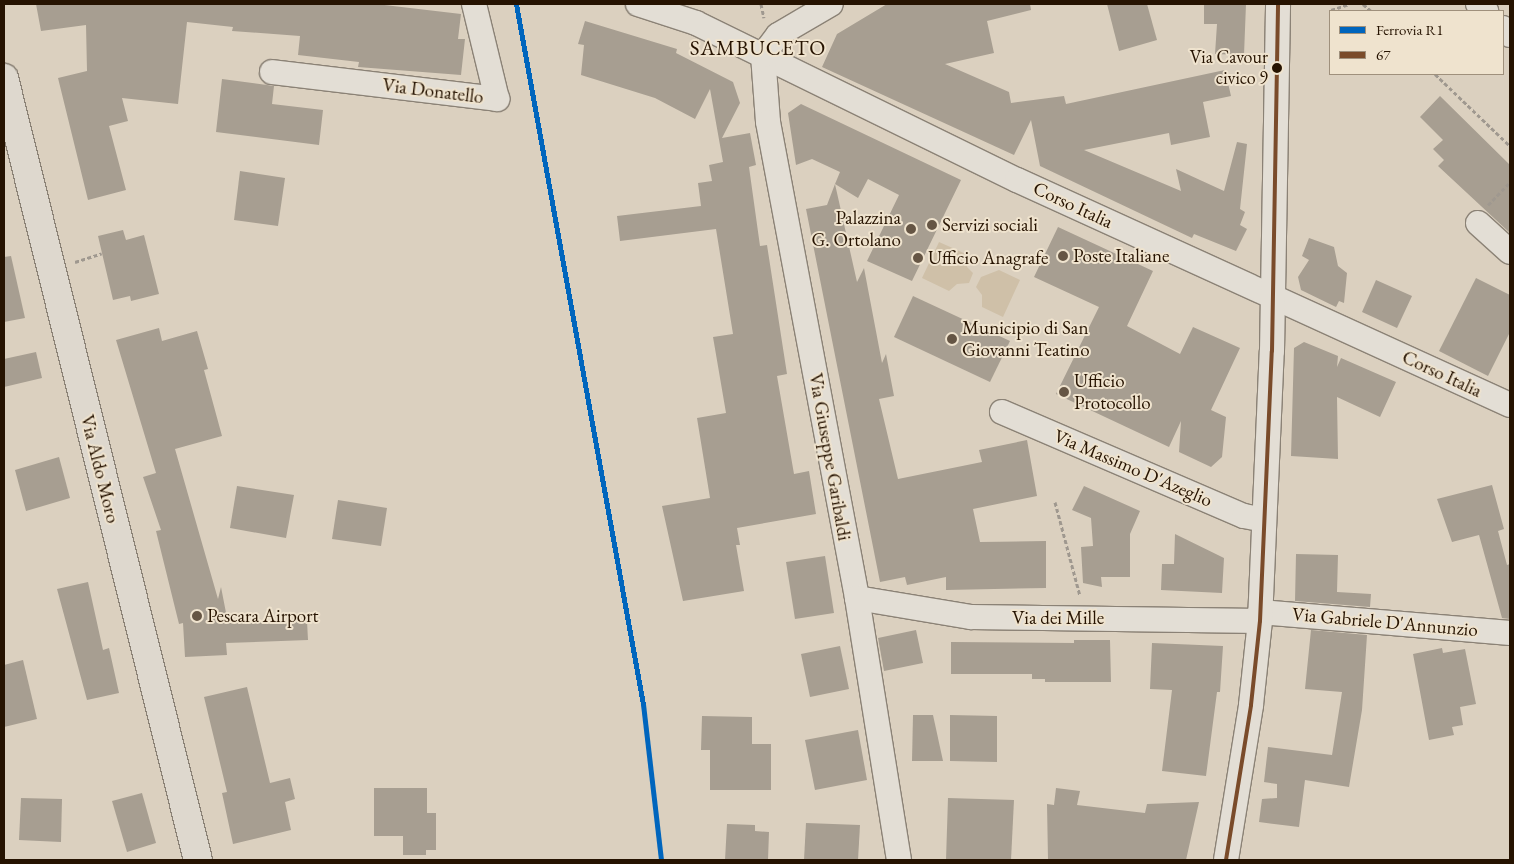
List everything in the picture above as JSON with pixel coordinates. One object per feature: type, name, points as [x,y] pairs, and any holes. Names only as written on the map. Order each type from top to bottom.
[{"type":"main road","name":"Via Aldo Moro","points":[[4,78],[198,860]]},
{"type":"street","name":"Via Donatello","points":[[272,72],[498,99],[474,4]]},
{"type":"street","name":"Corso Italia","points":[[638,4],[696,23],[1018,180],[1510,406]]},
{"type":"street","points":[[763,55],[778,35],[831,4]]},
{"type":"street","points":[[1226,860],[1251,704],[1260,617],[1272,297],[1278,4]]},
{"type":"street","name":"Via Giuseppe Garibaldi","points":[[763,55],[768,122],[857,598],[899,860]]},
{"type":"street","points":[[1478,223],[1510,252]]},
{"type":"street","name":"Via Massimo D'Azeglio","points":[[1002,412],[1244,516],[1264,520]]},
{"type":"street","name":"Via dei Mille","points":[[857,598],[971,617],[1260,617]]},
{"type":"street","name":"Via Gabriele D'Annunzio","points":[[1260,617],[1510,633]]},
{"type":"path","points":[[761,4],[764,19]]},
{"type":"path","points":[[1331,10],[1348,4]]},
{"type":"path","points":[[1437,75],[1510,146]]},
{"type":"path","points":[[1478,223],[1481,213],[1510,182]]},
{"type":"path","points":[[75,262],[102,254]]},
{"type":"path","points":[[1055,502],[1086,618]]},
{"type":"shaded area","points":[[939,242],[966,254],[967,267],[973,273],[969,283],[957,284],[949,291],[922,278]]},
{"type":"shaded area","points":[[999,270],[1020,280],[1003,317],[982,307],[982,295],[976,287],[981,277]]},
{"type":"building","points":[[36,4],[376,4],[461,14],[458,39],[465,39],[461,75],[358,67],[359,62],[298,55],[300,36],[232,31],[233,27],[187,22],[178,104],[122,98],[128,121],[109,126],[126,190],[88,200],[58,78],[87,71],[86,25],[41,31]]},
{"type":"building","points":[[887,4],[1030,4],[1031,10],[987,21],[994,53],[945,64],[1009,92],[1011,103],[1064,96],[1066,104],[1225,70],[1231,96],[1203,102],[1210,137],[1171,145],[1169,133],[1084,150],[1181,191],[1176,169],[1224,191],[1237,142],[1247,144],[1240,209],[1245,212],[1240,225],[1247,229],[1236,251],[1194,234],[1192,238],[1040,166],[1031,120],[1014,155],[822,67],[837,34]]},
{"type":"building","points":[[1107,4],[1147,4],[1157,40],[1119,51]]},
{"type":"building","points":[[1204,4],[1246,4],[1244,55],[1215,54],[1217,24],[1204,24]]},
{"type":"building","points":[[585,21],[677,49],[676,53],[733,82],[740,103],[722,138],[750,133],[756,165],[749,167],[760,246],[767,245],[787,374],[777,376],[794,474],[809,471],[816,514],[737,528],[740,545],[736,545],[744,591],[683,601],[662,506],[710,498],[697,418],[726,413],[713,337],[733,334],[716,229],[620,241],[617,216],[701,206],[698,183],[712,181],[709,165],[723,162],[710,89],[695,119],[655,98],[581,75],[584,45],[578,44]]},
{"type":"building","points":[[222,79],[274,86],[272,104],[323,110],[319,145],[216,132]]},
{"type":"building","points":[[1440,96],[1510,165],[1510,233],[1438,166],[1444,160],[1433,149],[1443,140],[1420,117]]},
{"type":"building","points":[[801,104],[961,180],[912,281],[867,261],[899,195],[868,179],[858,198],[835,184],[840,172],[812,159],[796,165],[788,113]]},
{"type":"building","points":[[240,171],[285,178],[278,226],[234,220]]},
{"type":"building","points":[[835,184],[857,282],[864,268],[882,363],[886,354],[894,396],[879,399],[898,479],[982,462],[979,450],[1027,440],[1037,496],[973,509],[980,542],[1046,541],[1046,588],[946,590],[946,577],[907,585],[905,577],[880,582],[806,209],[827,205]]},
{"type":"building","points":[[1058,227],[1153,271],[1127,326],[1180,354],[1193,327],[1240,348],[1211,410],[1226,417],[1222,457],[1211,467],[1179,452],[1181,421],[1169,447],[1056,394],[1099,307],[1034,277]]},
{"type":"building","points":[[123,230],[126,240],[144,235],[159,294],[131,301],[130,296],[113,300],[98,236]]},
{"type":"building","points":[[1309,238],[1334,247],[1338,266],[1347,273],[1344,303],[1339,301],[1336,307],[1301,290],[1298,277],[1309,260],[1302,256]]},
{"type":"building","points":[[11,256],[25,318],[4,322],[4,257]]},
{"type":"building","points":[[1476,278],[1510,295],[1510,332],[1488,376],[1439,351]]},
{"type":"building","points":[[1376,280],[1412,296],[1397,328],[1362,312]]},
{"type":"building","points":[[913,296],[1010,341],[990,382],[894,337]]},
{"type":"building","points":[[159,328],[162,341],[197,331],[208,369],[204,370],[222,436],[175,449],[218,599],[221,587],[228,623],[307,621],[308,640],[226,643],[227,655],[185,657],[183,623],[179,624],[156,531],[161,530],[143,477],[156,473],[116,340]]},
{"type":"building","points":[[1304,342],[1338,356],[1337,367],[1341,358],[1396,382],[1380,417],[1337,397],[1338,459],[1291,456],[1294,348]]},
{"type":"building","points":[[36,352],[42,378],[4,387],[4,359]]},
{"type":"building","points":[[59,457],[70,498],[26,511],[15,470]]},
{"type":"building","points":[[1492,485],[1504,529],[1498,531],[1507,565],[1510,564],[1510,619],[1502,618],[1479,535],[1452,542],[1437,499]]},
{"type":"building","points":[[237,486],[294,495],[286,538],[230,528]]},
{"type":"building","points":[[1084,486],[1140,511],[1130,534],[1130,577],[1101,577],[1102,587],[1083,583],[1081,547],[1093,546],[1091,518],[1072,510]]},
{"type":"building","points":[[338,500],[387,508],[381,546],[332,539]]},
{"type":"building","points":[[1175,534],[1224,558],[1222,593],[1161,590],[1162,564],[1174,564]]},
{"type":"building","points":[[1296,554],[1338,555],[1337,592],[1371,594],[1370,607],[1295,601]]},
{"type":"building","points":[[825,556],[834,613],[795,619],[786,562]]},
{"type":"building","points":[[88,582],[103,650],[109,648],[119,693],[87,700],[57,589]]},
{"type":"building","points":[[916,630],[923,663],[884,671],[878,638]]},
{"type":"building","points":[[1311,630],[1367,635],[1362,710],[1349,787],[1305,780],[1299,827],[1259,822],[1262,799],[1277,798],[1277,784],[1264,782],[1268,747],[1332,755],[1342,692],[1305,689]]},
{"type":"building","points":[[1074,640],[1110,640],[1111,682],[1045,682],[1045,679],[1032,679],[1032,674],[951,674],[951,642],[1074,643]]},
{"type":"building","points":[[1152,643],[1223,646],[1220,692],[1217,692],[1206,776],[1162,771],[1172,690],[1150,689]]},
{"type":"building","points":[[840,646],[849,689],[810,697],[801,654]]},
{"type":"building","points":[[1442,648],[1443,653],[1465,649],[1476,704],[1460,707],[1463,725],[1452,727],[1454,735],[1429,740],[1413,654]]},
{"type":"building","points":[[23,660],[37,719],[4,727],[4,665]]},
{"type":"building","points":[[247,687],[270,783],[290,778],[295,799],[285,802],[291,830],[233,844],[222,793],[227,792],[204,697]]},
{"type":"building","points":[[913,715],[933,715],[943,761],[912,761]]},
{"type":"building","points":[[950,715],[997,716],[997,762],[950,761]]},
{"type":"building","points":[[702,716],[752,717],[752,744],[771,744],[771,790],[710,790],[710,750],[701,750]]},
{"type":"building","points":[[858,730],[867,780],[815,790],[805,740]]},
{"type":"building","points":[[374,788],[427,788],[427,813],[436,813],[436,850],[426,850],[426,855],[403,855],[403,836],[374,836]]},
{"type":"building","points":[[1056,788],[1080,791],[1077,805],[1145,813],[1147,804],[1199,802],[1186,860],[1048,860],[1047,804],[1054,805]]},
{"type":"building","points":[[142,793],[156,843],[127,852],[112,801]]},
{"type":"building","points":[[21,798],[62,799],[61,842],[19,840]]},
{"type":"building","points":[[948,798],[1014,800],[1011,860],[946,860]]},
{"type":"building","points":[[806,823],[860,825],[858,860],[804,860]]},
{"type":"building","points":[[727,824],[755,825],[755,831],[769,832],[768,860],[725,860]]},
{"type":"rail line","name":"R1","points":[[516,4],[643,704],[661,860]]},
{"type":"transit line","name":"67","points":[[1226,860],[1251,705],[1260,621],[1272,351],[1278,4]]},
{"type":"place","name":"Via Cavour civico 9","points":[[1277,68]]},
{"type":"place","name":"Servizi sociali","points":[[932,225]]},
{"type":"place","name":"Palazzina G. Ortolano","points":[[911,229]]},
{"type":"place","name":"Poste Italiane","points":[[1063,256]]},
{"type":"place","name":"Ufficio Anagrafe","points":[[918,258]]},
{"type":"place","name":"Municipio di San Giovanni Teatino","points":[[952,339]]},
{"type":"place","name":"Ufficio Protocollo","points":[[1064,392]]},
{"type":"place","name":"Pescara Airport","points":[[197,616]]},
{"type":"district","name":"SAMBUCETO","points":[[758,48]]}]
